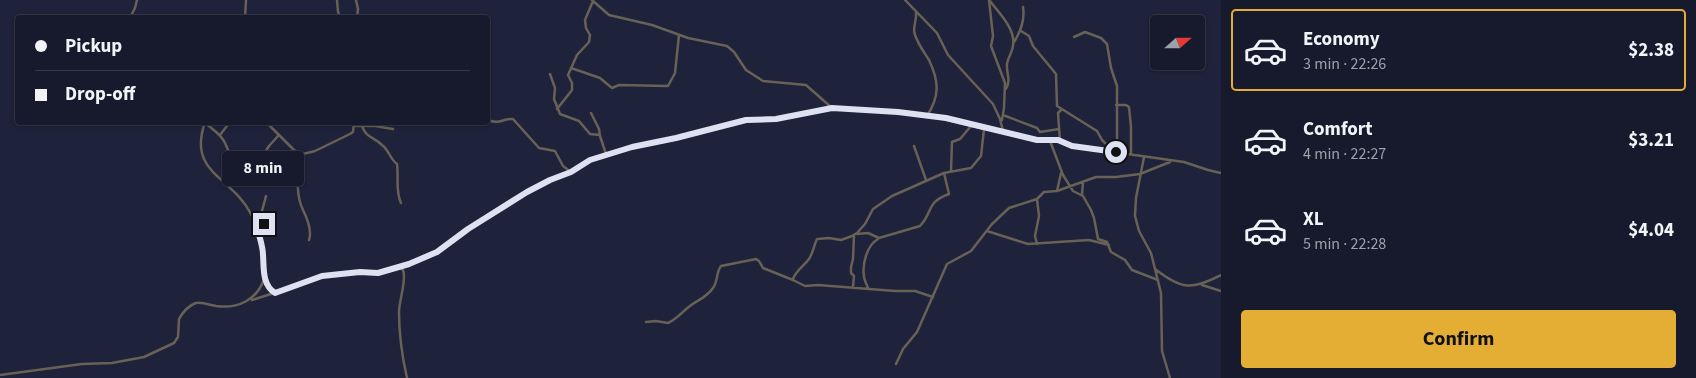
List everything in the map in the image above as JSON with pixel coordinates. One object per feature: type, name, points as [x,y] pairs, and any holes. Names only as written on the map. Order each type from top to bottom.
[{"type":"street","points":[[132,15],[137,0]]},
{"type":"street","points":[[246,0],[246,15]]},
{"type":"street","points":[[337,0],[340,15]]},
{"type":"street","points":[[356,0],[357,15]]},
{"type":"street","points":[[906,0],[937,33],[948,55],[993,104],[1003,131]]},
{"type":"street","points":[[989,0],[993,36],[991,48],[1004,82],[1005,92],[1001,122]]},
{"type":"street","points":[[989,0],[1008,23],[1014,44]]},
{"type":"street","points":[[557,109],[572,90],[572,83],[568,75],[577,54],[589,42],[590,36],[584,20],[593,1],[609,15],[652,25],[679,35],[727,46],[734,52],[746,70],[763,81],[806,85],[832,108]]},
{"type":"street","points":[[1005,92],[1009,82],[1007,66],[1023,20],[1023,6]]},
{"type":"street","points":[[915,11],[917,19],[914,30],[915,36],[929,61],[938,86],[935,101],[928,116]]},
{"type":"street","points":[[1020,30],[1029,36],[1034,46],[1054,71],[1057,79],[1057,107],[1097,132],[1102,140],[1115,152]]},
{"type":"street","points":[[1074,37],[1085,32],[1098,36],[1106,43],[1111,68],[1117,83],[1115,152]]},
{"type":"street","points":[[571,68],[600,78],[611,88],[619,86],[668,86],[675,73],[679,35]]},
{"type":"street","points":[[550,74],[555,88],[554,99],[557,109],[563,116],[582,123],[590,134],[600,134]]},
{"type":"street","points":[[1116,105],[1126,105],[1129,107],[1131,154]]},
{"type":"street","points":[[0,375],[82,364],[112,363],[144,357],[174,343],[178,337],[179,319],[192,305],[199,303],[228,307],[264,297],[322,276],[360,272],[378,273],[398,268],[433,254],[495,211],[550,180],[571,172],[585,163],[606,154],[743,121],[776,119],[832,108],[898,112],[946,118],[971,126],[1003,131],[1037,140],[1060,141],[1072,146],[1184,162],[1221,173]]},
{"type":"street","points":[[1060,141],[1058,113],[1062,110]]},
{"type":"street","points":[[591,113],[599,129],[606,154]]},
{"type":"street","points":[[1003,115],[1037,128],[1040,132],[1059,129]]},
{"type":"street","points":[[490,121],[497,123],[513,119],[539,148],[545,151],[555,151],[563,166],[571,172]]},
{"type":"street","points":[[204,125],[201,135],[201,152],[210,168],[248,208],[258,231],[265,278],[268,286],[274,293]]},
{"type":"street","points":[[208,125],[220,135],[226,143],[234,166],[240,176],[262,182],[287,180],[298,172]]},
{"type":"street","points":[[220,135],[228,125]]},
{"type":"street","points":[[269,125],[299,155]]},
{"type":"street","points":[[299,155],[350,134],[353,132],[354,125]]},
{"type":"street","points":[[358,125],[393,129]]},
{"type":"street","points":[[362,126],[367,136],[382,145],[397,164],[398,177],[396,188],[401,203]]},
{"type":"street","points":[[951,171],[952,142],[960,139],[971,126]]},
{"type":"street","points":[[853,287],[854,276],[851,273],[851,267],[853,238],[867,222],[873,209],[892,196],[926,180],[951,171],[968,170],[982,155],[984,129]]},
{"type":"street","points":[[223,181],[229,181],[240,176],[258,163],[278,136]]},
{"type":"street","points":[[1050,141],[1061,172],[1073,190],[1082,196],[1094,217],[1097,238],[1107,242],[1111,252],[1124,260],[1132,270],[1158,280]]},
{"type":"street","points":[[914,146],[926,180]]},
{"type":"street","points":[[299,155],[298,186],[301,204],[311,235],[309,240]]},
{"type":"street","points":[[1144,157],[1135,204],[1136,221],[1150,252],[1163,303],[1162,351],[1170,378]]},
{"type":"street","points":[[896,364],[902,351],[917,332],[947,264],[969,253],[995,221],[1010,207],[1037,199],[1043,193],[1057,191],[1099,176],[1116,177],[1140,174],[1172,161]]},
{"type":"street","points":[[250,169],[253,179]]},
{"type":"street","points":[[1057,191],[1061,172]]},
{"type":"street","points":[[868,288],[864,277],[866,259],[872,243],[879,238],[921,225],[933,203],[949,194],[944,173]]},
{"type":"street","points":[[1082,196],[1083,182]]},
{"type":"street","points":[[258,231],[265,221],[262,210],[266,196]]},
{"type":"street","points":[[1037,199],[1039,216],[1035,236],[1036,242],[1039,244]]},
{"type":"street","points":[[987,232],[1023,244],[1089,240],[1109,245]]},
{"type":"street","points":[[793,280],[796,272],[810,257],[817,238],[841,240],[855,234],[866,233],[879,238]]},
{"type":"street","points":[[646,322],[668,323],[688,307],[704,298],[714,287],[718,268],[721,265],[757,259],[763,268],[806,286],[818,285],[915,291],[933,298]]},
{"type":"street","points":[[398,268],[403,270],[405,275],[400,299],[400,311],[406,378]]},
{"type":"street","points":[[1155,269],[1181,284],[1188,286],[1200,285],[1221,290]]},
{"type":"street","points":[[1200,285],[1221,275]]},
{"type":"street","points":[[250,300],[260,289],[265,278]]},
{"type":"route","points":[[264,224],[258,231],[265,278],[268,286],[275,293],[322,276],[360,272],[378,273],[429,257],[495,211],[527,192],[571,172],[590,160],[632,147],[716,129],[746,120],[776,119],[832,108],[898,112],[946,118],[971,126],[1003,131],[1037,140],[1058,140],[1072,146],[1116,152]]}]
